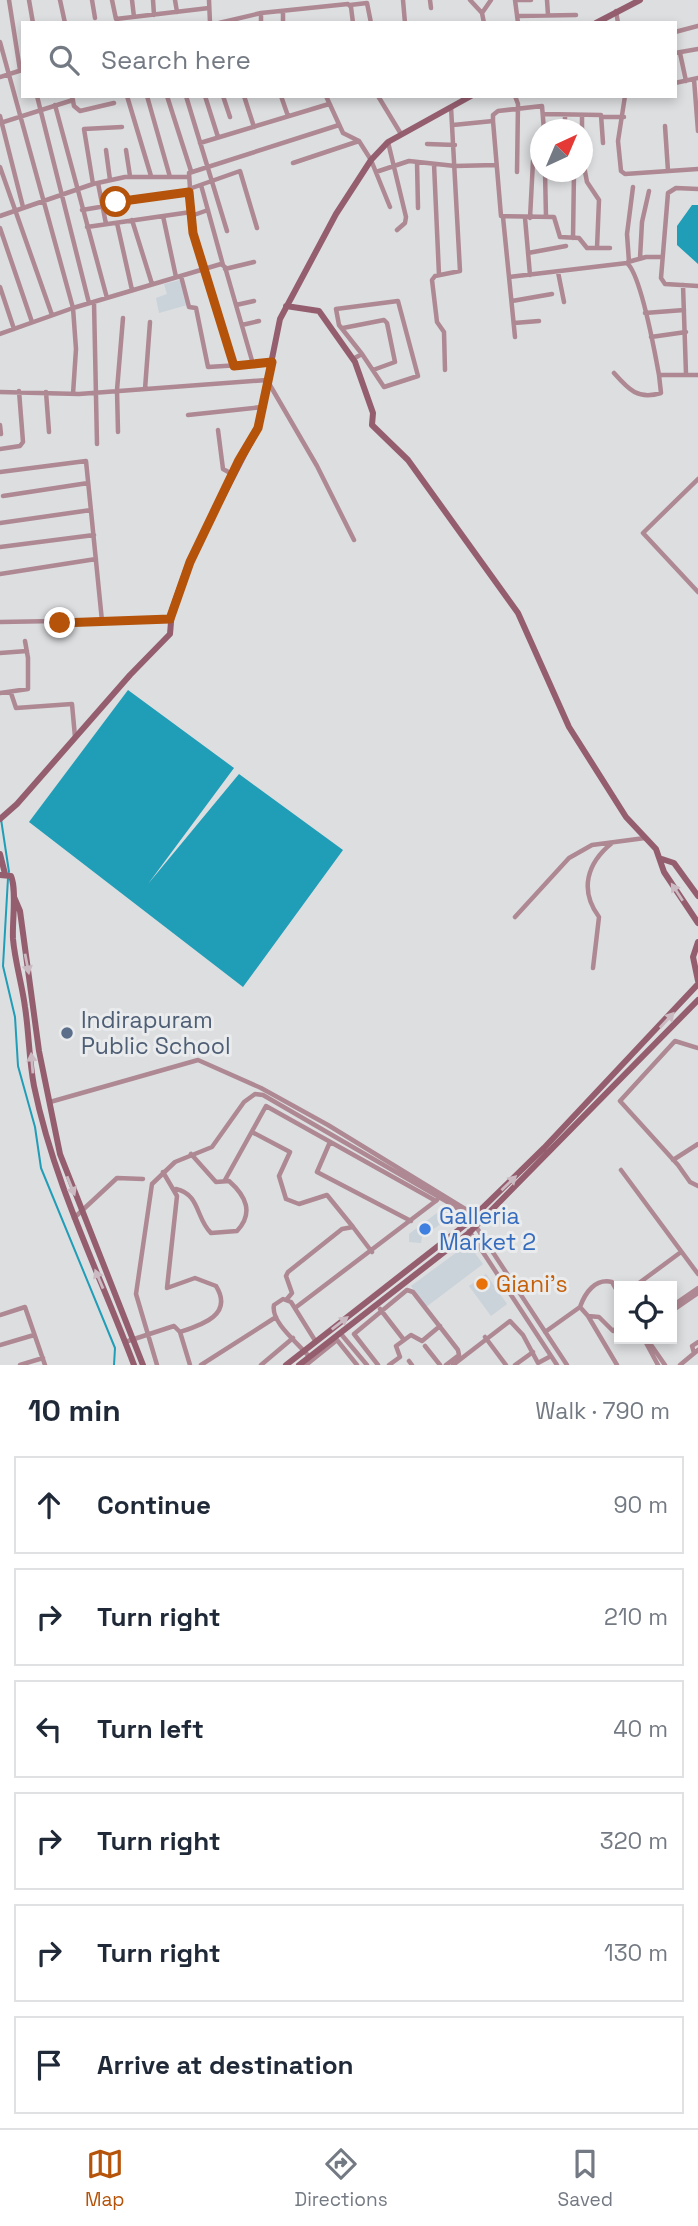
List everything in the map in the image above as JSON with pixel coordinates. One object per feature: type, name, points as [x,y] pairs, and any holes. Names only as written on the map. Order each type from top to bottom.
[{"type":"street","points":[[9,0],[21,65]]},
{"type":"street","points":[[29,0],[33,21]]},
{"type":"street","points":[[60,0],[65,21]]},
{"type":"street","points":[[92,0],[95,18]]},
{"type":"street","points":[[113,0],[116,19],[209,8]]},
{"type":"street","points":[[132,0],[134,17]]},
{"type":"street","points":[[153,0],[155,15]]},
{"type":"street","points":[[175,0],[177,12]]},
{"type":"street","points":[[209,0],[210,21]]},
{"type":"street","points":[[328,0],[328,7]]},
{"type":"street","points":[[403,0],[405,21]]},
{"type":"street","points":[[430,0],[431,8]]},
{"type":"street","points":[[470,0],[482,13],[484,21]]},
{"type":"street","points":[[482,13],[491,0]]},
{"type":"street","points":[[518,21],[516,0],[531,0]]},
{"type":"street","points":[[547,0],[548,15]]},
{"type":"street","points":[[599,21],[640,0]]},
{"type":"street","points":[[231,21],[261,13],[367,3],[371,21]]},
{"type":"street","points":[[350,5],[353,21]]},
{"type":"street","points":[[616,10],[618,21]]},
{"type":"street","points":[[283,11],[284,21]]},
{"type":"street","points":[[261,13],[261,21]]},
{"type":"street","points":[[517,16],[576,15]]},
{"type":"street","points":[[677,31],[698,26]]},
{"type":"street","points":[[0,42],[73,308],[74,394]]},
{"type":"street","points":[[686,81],[678,53],[698,49]]},
{"type":"street","points":[[0,77],[21,70]]},
{"type":"street","points":[[677,83],[696,78],[698,131]]},
{"type":"street","points":[[37,98],[60,195],[92,303],[97,331],[94,393],[97,443]]},
{"type":"street","points":[[23,207],[1,121],[72,98],[74,106],[80,111],[114,103]]},
{"type":"street","points":[[128,98],[151,176]]},
{"type":"street","points":[[148,98],[170,177]]},
{"type":"street","points":[[168,98],[191,171]]},
{"type":"street","points":[[187,98],[227,231]]},
{"type":"street","points":[[206,98],[218,137]]},
{"type":"street","points":[[224,98],[230,117]]},
{"type":"street","points":[[245,98],[254,127]]},
{"type":"street","points":[[282,98],[288,116]]},
{"type":"street","points":[[327,98],[346,136],[359,141],[371,160],[390,207]]},
{"type":"street","points":[[379,98],[401,134]]},
{"type":"street","points":[[3,817],[170,634],[170,619],[190,562],[232,474],[258,428],[276,334],[286,306],[336,214],[371,160],[388,142],[467,98]]},
{"type":"street","points":[[515,98],[518,109],[517,172]]},
{"type":"street","points":[[625,98],[624,117],[618,141],[621,171],[625,174],[698,169]]},
{"type":"street","points":[[200,143],[329,104]]},
{"type":"street","points":[[55,105],[107,298]]},
{"type":"street","points":[[515,337],[503,217],[498,211],[493,121],[496,111],[542,106],[544,119]]},
{"type":"street","points":[[445,370],[444,332],[437,322],[432,280],[460,271],[451,107]]},
{"type":"street","points":[[544,114],[624,117]]},
{"type":"street","points":[[601,117],[603,143]]},
{"type":"street","points":[[453,125],[493,121]]},
{"type":"street","points":[[234,366],[204,269],[191,214],[188,177],[191,171],[207,165],[339,125]]},
{"type":"street","points":[[665,126],[668,171]]},
{"type":"street","points":[[106,225],[84,129],[122,127]]},
{"type":"street","points":[[293,163],[359,141]]},
{"type":"street","points":[[388,142],[396,165],[407,217],[397,230]]},
{"type":"street","points":[[428,144],[455,145]]},
{"type":"street","points":[[106,150],[110,180]]},
{"type":"street","points":[[126,150],[130,176]]},
{"type":"street","points":[[376,172],[417,162],[455,166],[496,165]]},
{"type":"street","points":[[417,162],[418,208]]},
{"type":"street","points":[[434,164],[439,276]]},
{"type":"street","points":[[0,167],[52,315]]},
{"type":"street","points":[[82,210],[189,190],[237,171],[242,173],[257,228]]},
{"type":"street","points":[[0,216],[110,180],[130,176],[188,177]]},
{"type":"street","points":[[530,275],[527,218],[531,182]]},
{"type":"street","points":[[545,182],[546,217]]},
{"type":"street","points":[[573,237],[574,182]]},
{"type":"street","points":[[587,182],[599,200],[597,248]]},
{"type":"street","points":[[201,185],[253,364]]},
{"type":"street","points":[[614,373],[632,393],[644,396],[661,393],[645,313],[633,270],[628,262],[626,234],[633,187]]},
{"type":"street","points":[[698,189],[670,190],[662,257],[662,281],[698,286]]},
{"type":"street","points":[[640,258],[642,222],[649,191]]},
{"type":"street","points":[[87,228],[208,211]]},
{"type":"street","points":[[163,216],[178,277],[189,307],[196,308],[206,363],[211,368],[272,362]]},
{"type":"street","points":[[503,217],[554,217],[559,237],[580,239],[587,248],[610,247]]},
{"type":"street","points":[[132,220],[152,284]]},
{"type":"street","points":[[117,223],[132,290]]},
{"type":"street","points":[[0,228],[32,322]]},
{"type":"street","points":[[528,253],[566,246]]},
{"type":"street","points":[[509,277],[662,257]]},
{"type":"street","points":[[0,334],[73,308],[204,269],[254,262]]},
{"type":"street","points":[[558,272],[564,302]]},
{"type":"street","points":[[683,285],[686,374]]},
{"type":"street","points":[[0,287],[14,329]]},
{"type":"street","points":[[512,301],[552,294]]},
{"type":"street","points":[[236,305],[254,301]]},
{"type":"street","points":[[398,301],[418,376],[384,387],[362,354],[343,328],[336,309],[398,301]]},
{"type":"street","points":[[286,306],[316,310],[353,360],[373,413],[372,425],[408,460],[518,613],[569,727],[626,817],[662,859],[664,872],[698,923]]},
{"type":"street","points":[[645,313],[684,310]]},
{"type":"street","points":[[118,432],[117,390],[123,318]]},
{"type":"street","points":[[343,328],[384,320],[387,323],[395,362],[373,370]]},
{"type":"street","points":[[242,325],[260,321]]},
{"type":"street","points":[[514,323],[538,321]]},
{"type":"street","points":[[145,389],[150,322]]},
{"type":"street","points":[[651,337],[686,332]]},
{"type":"street","points":[[353,360],[362,354]]},
{"type":"street","points":[[659,375],[698,375]]},
{"type":"street","points":[[0,392],[74,394],[267,380]]},
{"type":"street","points":[[267,380],[317,466],[354,540]]},
{"type":"street","points":[[0,449],[20,446],[23,442],[19,391]]},
{"type":"street","points":[[46,392],[49,432]]},
{"type":"street","points":[[188,415],[262,407]]},
{"type":"street","points":[[0,425],[1,434]]},
{"type":"street","points":[[218,430],[223,469],[232,474]]},
{"type":"street","points":[[0,472],[86,461],[102,621]]},
{"type":"street","points":[[698,479],[643,533],[698,592]]},
{"type":"street","points":[[3,496],[88,483]]},
{"type":"street","points":[[0,523],[91,510]]},
{"type":"street","points":[[0,547],[94,535]]},
{"type":"street","points":[[0,574],[96,559]]},
{"type":"street","points":[[0,622],[170,619]]},
{"type":"street","points":[[0,693],[11,693],[29,687],[25,641]]},
{"type":"street","points":[[0,653],[27,651]]},
{"type":"street","points":[[11,693],[16,708],[72,704],[75,738]]},
{"type":"street","points":[[515,917],[569,858],[592,845],[646,838]]},
{"type":"street","points":[[593,968],[599,917],[589,903],[589,872],[596,856],[612,842]]},
{"type":"street","points":[[0,855],[20,911],[25,960],[60,1154],[129,1340],[134,1365]]},
{"type":"street","points":[[662,859],[674,863],[698,896]]},
{"type":"street","points":[[14,897],[11,908],[13,941],[25,1003],[34,1084],[58,1175],[74,1218],[143,1365]]},
{"type":"street","points":[[286,1365],[465,1225],[614,1074],[698,982],[692,957],[698,942]]},
{"type":"street","points":[[378,1365],[354,1334],[379,1308],[477,1226],[698,1000]]},
{"type":"street","points":[[698,1048],[675,1041],[620,1101],[690,1182],[698,1186]]},
{"type":"street","points":[[50,1102],[198,1060],[261,1088],[328,1125],[473,1217],[567,1365]]},
{"type":"street","points":[[633,1068],[641,1076]]},
{"type":"street","points":[[614,1074],[621,1081]]},
{"type":"street","points":[[157,1365],[136,1294],[150,1189],[155,1178],[190,1153],[212,1147],[249,1096],[263,1095],[438,1199]]},
{"type":"street","points":[[190,1153],[216,1182],[225,1180],[266,1106],[473,1217]]},
{"type":"street","points":[[251,1132],[290,1152],[279,1176],[286,1199],[299,1204],[327,1195],[372,1252]]},
{"type":"street","points":[[330,1142],[317,1171],[411,1221]]},
{"type":"street","points":[[673,1160],[698,1144]]},
{"type":"street","points":[[621,1170],[698,1274]]},
{"type":"street","points":[[163,1172],[175,1189],[177,1202],[167,1288],[195,1278],[216,1286],[221,1298],[218,1315],[180,1332]]},
{"type":"street","points":[[74,1218],[117,1178],[143,1179]]},
{"type":"street","points":[[175,1189],[184,1191],[194,1201],[199,1208],[202,1222],[211,1233],[233,1232],[245,1220],[247,1205],[241,1193],[225,1180]]},
{"type":"street","points":[[295,1308],[372,1252],[438,1199]]},
{"type":"street","points":[[465,1225],[557,1365]]},
{"type":"street","points":[[311,1359],[276,1317],[274,1305],[287,1299],[292,1293],[286,1276],[288,1272],[342,1229],[353,1227]]},
{"type":"street","points":[[642,1281],[681,1252]]},
{"type":"street","points":[[545,1332],[580,1307],[588,1289],[604,1281],[612,1282],[614,1285]]},
{"type":"street","points":[[306,1365],[341,1334],[404,1291],[410,1290],[460,1352],[446,1365]]},
{"type":"street","points":[[677,1305],[698,1291]]},
{"type":"street","points":[[287,1299],[316,1342]]},
{"type":"street","points":[[519,1309],[526,1303]]},
{"type":"street","points":[[0,1315],[25,1307],[45,1365]]},
{"type":"street","points":[[580,1307],[617,1365]]},
{"type":"street","points":[[379,1308],[404,1340]]},
{"type":"street","points":[[588,1316],[599,1317],[614,1330]]},
{"type":"street","points":[[201,1365],[276,1317]]},
{"type":"street","points":[[453,1365],[485,1337],[510,1321],[540,1364],[551,1356]]},
{"type":"street","points":[[129,1340],[170,1326],[180,1332],[190,1365]]},
{"type":"street","points":[[389,1365],[400,1357],[396,1346],[411,1335],[422,1341],[440,1326]]},
{"type":"street","points":[[341,1334],[367,1365]]},
{"type":"street","points":[[0,1345],[34,1335]]},
{"type":"street","points":[[485,1337],[506,1365]]},
{"type":"street","points":[[261,1365],[293,1338]]},
{"type":"street","points":[[299,1365],[337,1340],[357,1365]]},
{"type":"street","points":[[680,1365],[696,1352],[692,1346],[698,1342]]},
{"type":"street","points":[[648,1344],[658,1365]]},
{"type":"street","points":[[650,1344],[665,1365]]},
{"type":"street","points":[[425,1346],[440,1365]]},
{"type":"street","points":[[515,1365],[533,1352]]},
{"type":"street","points":[[20,1365],[43,1357]]},
{"type":"shaded area","points":[[180,280],[187,305],[159,313],[156,298],[167,294],[164,284]]},
{"type":"shaded area","name":"Galleria Market 2","points":[[441,1210],[449,1212],[449,1221],[422,1237],[421,1243],[409,1242],[409,1234]]},
{"type":"shaded area","points":[[468,1244],[483,1264],[426,1307],[411,1286]]},
{"type":"shaded area","points":[[486,1274],[507,1304],[491,1316],[469,1286]]},
{"type":"water","points":[[692,205],[698,205],[698,264],[677,245],[677,226]]},
{"type":"water","points":[[128,690],[234,768],[148,884],[239,774],[343,850],[243,987],[29,822]]},
{"type":"waterway","points":[[1,819],[9,872]]},
{"type":"waterway","points":[[8,878],[3,966],[15,1017],[18,1066],[35,1127],[41,1168],[115,1348],[114,1365]]},
{"type":"place","name":"Indirapuram Public School","points":[[67,1033]]},
{"type":"place","name":"Galleria Market 2","points":[[425,1229]]},
{"type":"place","name":"Giani's","points":[[482,1284]]},
{"type":"route","points":[[60,623],[170,619],[190,562],[239,460],[258,428],[272,362],[234,366],[193,233],[189,192],[116,202]]}]
